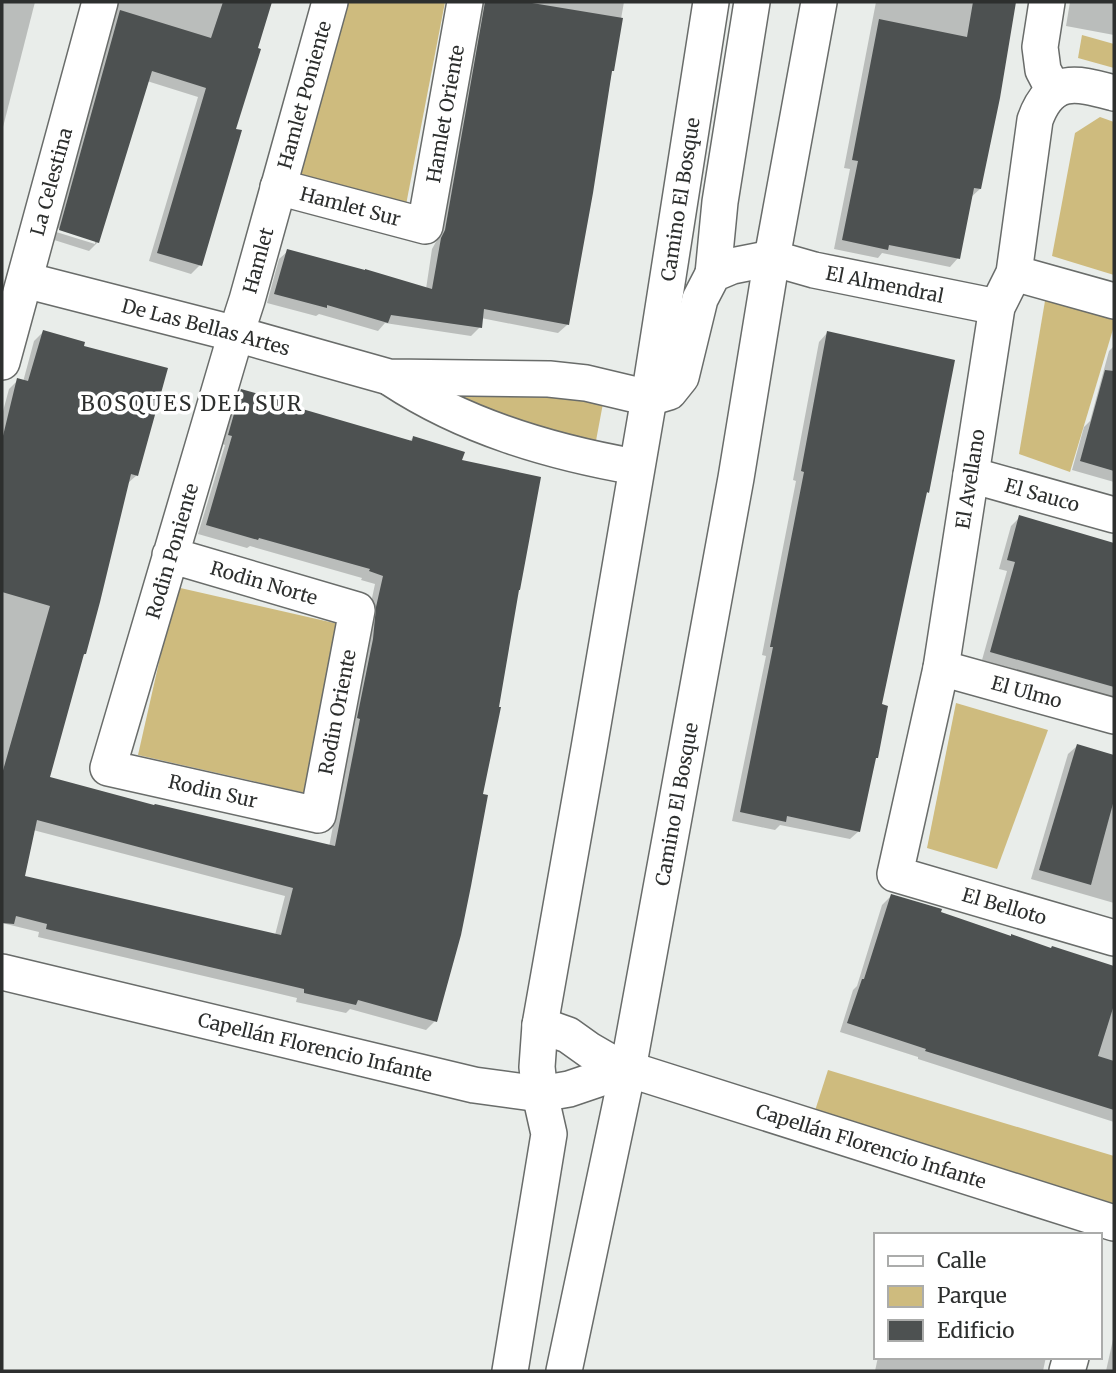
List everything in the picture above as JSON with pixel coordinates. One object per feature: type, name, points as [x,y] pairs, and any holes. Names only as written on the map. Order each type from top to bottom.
[{"type":"street","name":"La Celestina","points":[[2,362],[100,2]]},
{"type":"street","name":"Hamlet Poniente","points":[[278,187],[330,2]]},
{"type":"street","name":"Hamlet Oriente","points":[[425,226],[465,2]]},
{"type":"street","name":"Camino El Bosque","points":[[510,1371],[550,1135],[540,1094],[537,1067],[540,1025],[649,398],[711,2]]},
{"type":"street","name":"Camino El Bosque","points":[[649,398],[669,392],[681,377],[700,299],[713,274],[720,201],[752,2]]},
{"type":"street","name":"Camino El Bosque","points":[[560,1363],[628,1069],[736,478],[772,258],[819,2]]},
{"type":"street","points":[[1048,2],[1040,47],[1043,70],[1054,91],[1074,84],[1114,93]]},
{"type":"street","name":"El Avellano","points":[[895,874],[941,668],[997,307],[1014,273],[1035,120],[1039,108],[1054,91]]},
{"type":"street","name":"Hamlet Sur","points":[[278,187],[425,226]]},
{"type":"street","name":"Hamlet","points":[[236,334],[278,187]]},
{"type":"street","points":[[713,274],[732,266],[772,258]]},
{"type":"street","name":"El Almendral","points":[[772,258],[814,270],[997,307]]},
{"type":"street","points":[[1014,273],[1114,301]]},
{"type":"street","name":"De Las Bellas Artes","points":[[25,280],[236,334],[389,377],[550,379],[586,383],[649,398]]},
{"type":"street","name":"Rodin Poniente","points":[[108,768],[236,334]]},
{"type":"street","name":"De Las Bellas Artes","points":[[389,377],[436,405],[500,433],[636,467]]},
{"type":"street","name":"El Sauco","points":[[971,475],[1114,515]]},
{"type":"street","name":"Rodin Norte","points":[[170,555],[357,610]]},
{"type":"street","name":"Rodin Oriente","points":[[318,815],[357,610]]},
{"type":"street","name":"El Ulmo","points":[[941,668],[1114,716]]},
{"type":"street","name":"Rodin Sur","points":[[108,768],[318,815]]},
{"type":"street","name":"El Belloto","points":[[895,874],[1114,938]]},
{"type":"street","name":"Capellán Florencio Infante","points":[[2,972],[474,1085],[540,1094],[569,1089],[628,1069]]},
{"type":"street","name":"Capellán Florencio Infante","points":[[540,1025],[568,1035],[608,1061],[628,1069],[1106,1226]]},
{"type":"green space","points":[[348,2],[445,2],[405,210],[297,180]]},
{"type":"green space","points":[[1082,35],[1114,44],[1114,68],[1078,58]]},
{"type":"green space","points":[[1100,117],[1114,122],[1114,275],[1052,256],[1075,133]]},
{"type":"green space","points":[[1046,295],[1114,316],[1114,326],[1070,472],[1019,454]]},
{"type":"green space","points":[[435,393],[604,398],[595,446]]},
{"type":"green space","points":[[176,587],[343,625],[305,793],[138,755]]},
{"type":"green space","points":[[956,703],[1048,730],[997,869],[927,848]]},
{"type":"green space","points":[[828,1070],[1114,1156],[1114,1208],[813,1117]]},
{"type":"building","points":[[223,2],[272,2],[258,48],[261,49],[236,129],[242,130],[202,266],[157,253],[206,88],[152,71],[99,243],[59,230],[120,10],[211,38]]},
{"type":"building","points":[[485,2],[526,2],[623,18],[569,325],[484,309],[482,328],[391,315],[388,323],[327,305],[327,308],[274,294],[287,249],[432,289]]},
{"type":"building","points":[[973,2],[1016,2],[981,189],[974,188],[960,259],[889,245],[888,250],[842,240],[858,161],[852,160],[879,19],[967,37]]},
{"type":"building","points":[[43,330],[85,342],[84,346],[168,368],[138,476],[131,474],[100,602],[50,777],[154,805],[335,846],[360,719],[357,718],[383,576],[369,571],[370,569],[206,525],[232,436],[228,435],[241,389],[412,441],[413,436],[465,452],[462,460],[541,477],[483,794],[488,795],[471,886],[461,935],[437,1022],[358,1000],[356,1005],[304,993],[304,989],[46,929],[47,924],[16,916],[14,924],[2,923],[2,774],[50,606],[2,592],[2,440],[17,378],[28,381]],"holes":[[[37,820],[293,888],[281,935],[25,876]]]},
{"type":"building","points":[[827,331],[955,360],[929,493],[927,492],[882,704],[888,706],[860,832],[787,816],[786,822],[740,812],[773,647],[770,647],[804,472],[801,471]]},
{"type":"building","points":[[1105,370],[1114,371],[1114,471],[1080,461]]},
{"type":"building","points":[[1019,515],[1114,543],[1114,687],[990,652],[1015,562],[1007,560]]},
{"type":"building","points":[[1077,744],[1114,755],[1114,800],[1091,885],[1039,870]]},
{"type":"building","points":[[891,894],[942,909],[941,912],[1011,936],[1114,966],[1114,1005],[1098,1056],[1114,1061],[1114,1110],[925,1051],[926,1049],[847,1023]]},
{"type":"district","name":"BOSQUES DEL SUR","points":[[192,403]]}]
